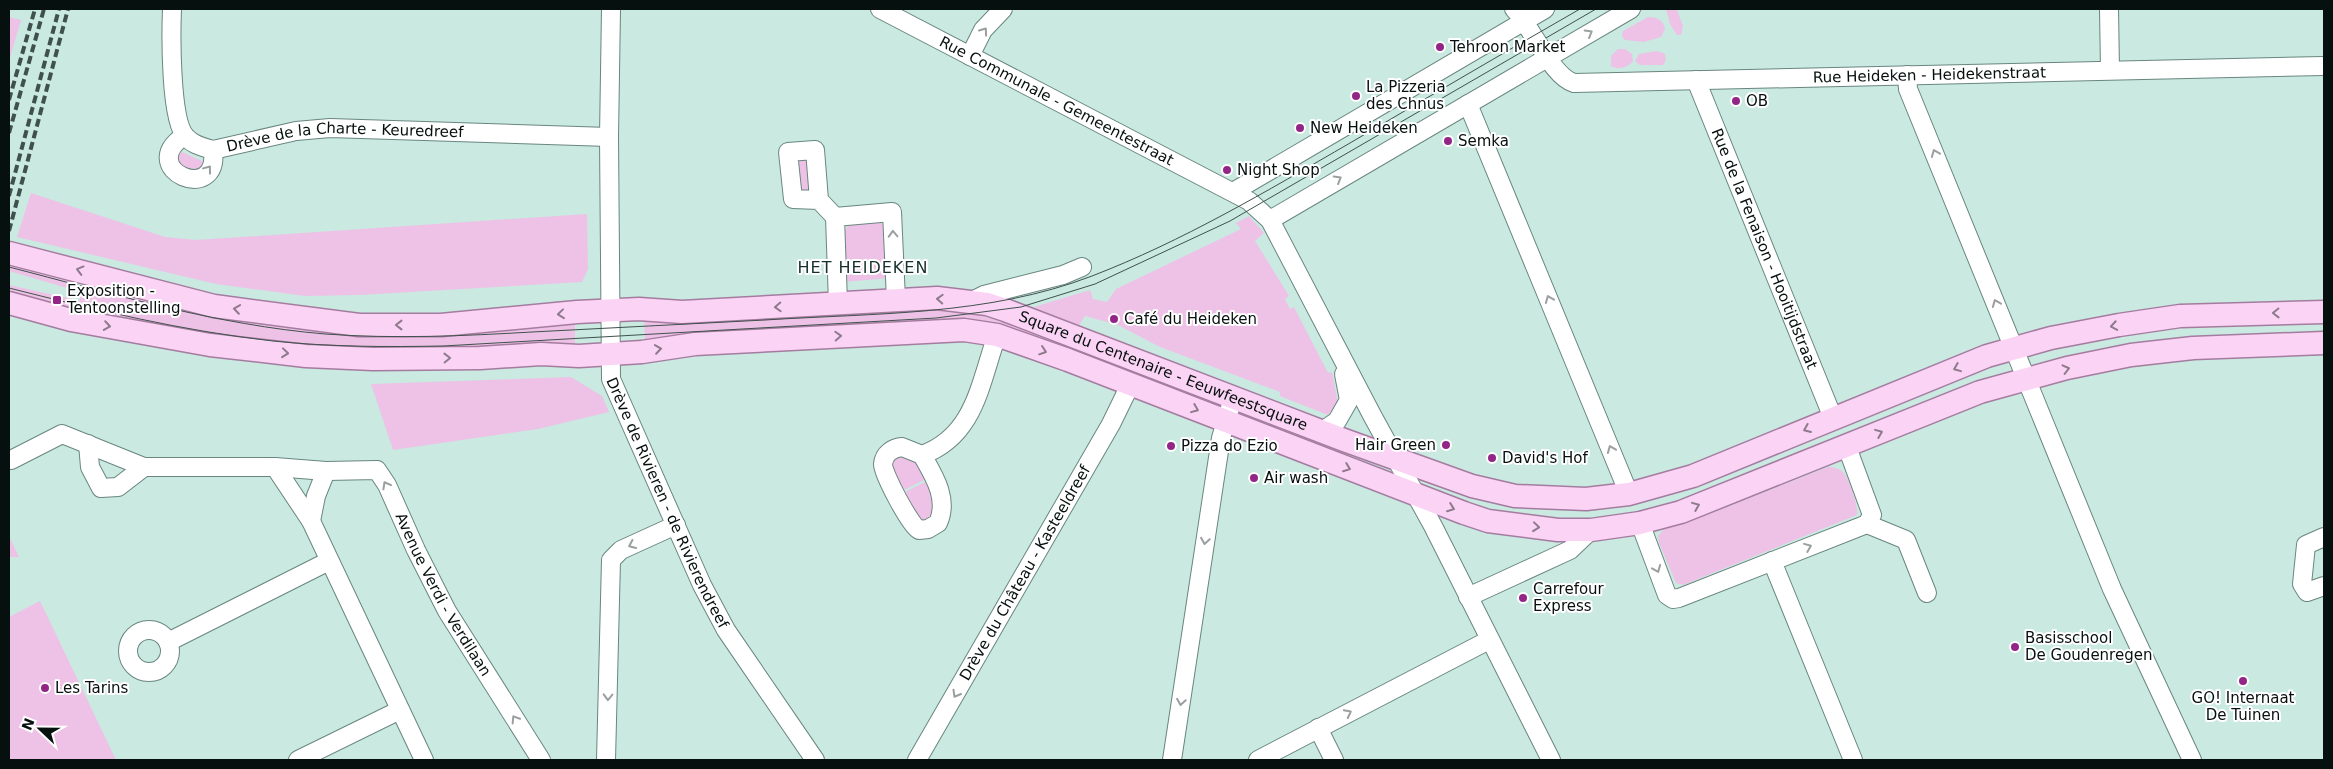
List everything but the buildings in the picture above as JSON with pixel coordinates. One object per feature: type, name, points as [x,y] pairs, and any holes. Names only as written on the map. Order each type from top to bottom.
[{"type":"main road","name":"Square du Centenaire - Eeuwfeestsquare","points":[[9,253],[214,306],[359,325],[442,325],[609,311],[682,312],[937,298],[972,301],[1005,310],[1396,459]]},
{"type":"main road","name":"Square du Centenaire - Eeuwfeestsquare","points":[[9,303],[71,320],[210,345],[306,356],[392,359],[642,352],[695,344],[964,330],[997,336],[1131,384],[1415,494]]},
{"type":"main road","points":[[1396,459],[1472,486],[1515,496],[1586,499],[1629,494],[1693,476],[1987,356],[2014,348],[2085,331],[2180,316],[2324,312]]},
{"type":"main road","points":[[1415,494],[1488,521],[1558,530],[1591,530],[1640,523],[1681,512],[1847,447],[1980,392],[2026,379],[2098,361],[2162,351],[2218,346],[2324,344]]},
{"type":"street","points":[[172,9],[171,59],[177,109],[184,136],[175,142],[170,151],[169,162],[174,171],[182,178],[199,178],[206,174],[214,159],[213,150]]},
{"type":"street","name":"Drève de Rivieren - de Rivierendreef","points":[[611,9],[609,137],[611,379],[614,390],[702,585],[726,630],[815,760]]},
{"type":"street","name":"Rue Communale - Gemeentestraat","points":[[880,9],[1233,192]]},
{"type":"street","points":[[970,56],[983,30],[1003,9]]},
{"type":"street","points":[[1233,192],[1520,14],[1545,9]]},
{"type":"street","points":[[1270,220],[1631,9]]},
{"type":"street","points":[[2109,9],[2110,70]]},
{"type":"street","name":"Rue Heideken - Heidekenstraat","points":[[1520,14],[1561,77],[1574,83],[2324,66]]},
{"type":"street","points":[[1907,74],[1908,89],[2112,589],[2192,760]]},
{"type":"street","name":"Rue de la Fenaison - Hooitijdstraat","points":[[1696,80],[1833,418]]},
{"type":"street","points":[[1468,104],[1629,494]]},
{"type":"street","name":"Drève de la Charte - Keuredreef","points":[[184,136],[192,143],[213,150],[296,131],[330,128],[609,137]]},
{"type":"street","name":"Square du Centenaire - Eeuwfeestsquare","points":[[1233,192],[1249,201],[1270,220],[1415,494]]},
{"type":"street","points":[[819,200],[835,217],[838,303]]},
{"type":"street","points":[[835,217],[892,212],[896,300]]},
{"type":"street","name":"Square du Centenaire - Eeuwfeestsquare","points":[[972,301],[984,295],[1063,275],[1082,267]]},
{"type":"street","points":[[922,455],[940,493],[943,505],[938,523],[928,529],[918,530],[910,522],[884,469],[883,463],[889,451],[896,448],[908,448],[922,455],[940,448],[963,427],[997,336]]},
{"type":"street","name":"Square du Centenaire - Eeuwfeestsquare","points":[[1322,432],[1337,421],[1349,400],[1341,356]]},
{"type":"street","name":"Drève du Château - Kasteeldreef","points":[[917,760],[1116,415],[1131,384]]},
{"type":"street","points":[[1172,760],[1219,452],[1233,398]]},
{"type":"street","points":[[11,460],[62,434],[144,467],[275,467],[326,471],[316,496],[311,521]]},
{"type":"street","points":[[88,444],[90,467],[101,488],[118,487],[144,467]]},
{"type":"street","points":[[1640,523],[1668,595],[1673,599],[1867,524],[1872,515],[1847,447]]},
{"type":"street","points":[[275,467],[311,521],[424,760]]},
{"type":"street","name":"Avenue Verdi - Verdilaan","points":[[326,471],[377,470],[387,485],[416,550],[447,611],[541,760]]},
{"type":"street","points":[[1415,494],[1550,760]]},
{"type":"street","points":[[1867,524],[1906,540],[1927,593]]},
{"type":"street","points":[[606,760],[611,560],[621,550],[676,525]]},
{"type":"street","points":[[1468,597],[1570,550],[1591,530]]},
{"type":"street","points":[[2324,537],[2306,545],[2302,584],[2307,592],[2324,586]]},
{"type":"street","points":[[168,642],[329,561]]},
{"type":"street","points":[[1772,561],[1853,760]]},
{"type":"street","points":[[1258,760],[1489,640]]},
{"type":"street","points":[[298,760],[400,710]]},
{"type":"street","points":[[1318,728],[1334,760]]},
{"type":"shaded area","points":[[1666,9],[1677,10],[1683,26],[1681,35],[1677,35],[1670,24]]},
{"type":"shaded area","points":[[9,17],[21,20],[9,61]]},
{"type":"shaded area","points":[[1648,17],[1657,18],[1663,23],[1665,29],[1661,37],[1644,42],[1625,40],[1622,36],[1623,31]]},
{"type":"shaded area","points":[[1618,49],[1625,49],[1632,54],[1633,61],[1626,67],[1611,66],[1611,56]]},
{"type":"shaded area","points":[[1657,51],[1665,54],[1666,60],[1663,65],[1640,65],[1635,61],[1639,54]]},
{"type":"shaded area","points":[[180,151],[204,162],[201,169],[183,171],[177,157]]},
{"type":"shaded area","points":[[810,158],[814,191],[799,193],[796,159]]},
{"type":"shaded area","points":[[31,193],[165,237],[196,240],[587,214],[588,269],[582,282],[359,295],[305,296],[216,284],[17,237]]},
{"type":"shaded area","points":[[1249,216],[1264,233],[1255,241],[1289,296],[1285,299],[1290,309],[1294,307],[1328,373],[1332,372],[1338,403],[1328,415],[1280,396],[1280,392],[1160,347],[1118,325],[1085,316],[1076,330],[1024,310],[1090,290],[1093,299],[1107,302],[1116,289],[1241,229],[1236,223]]},
{"type":"shaded area","points":[[877,221],[884,225],[890,278],[843,282],[842,251],[846,229],[850,223]]},
{"type":"shaded area","points":[[9,262],[77,278],[74,290],[9,271]]},
{"type":"shaded area","points":[[85,280],[458,333],[531,328],[575,321],[575,347],[412,351],[243,341],[76,313]]},
{"type":"shaded area","points":[[9,285],[72,299],[68,311],[9,293]]},
{"type":"shaded area","points":[[945,307],[984,315],[1070,345],[1068,351],[1014,332],[645,343],[644,319]]},
{"type":"shaded area","points":[[571,377],[602,396],[609,412],[538,429],[393,450],[371,384]]},
{"type":"shaded area","points":[[902,456],[917,462],[926,479],[902,491],[894,476],[892,467],[893,462]]},
{"type":"shaded area","points":[[1828,467],[1840,470],[1845,475],[1851,486],[1857,515],[1683,585],[1676,583],[1659,543],[1658,536],[1664,529],[1712,513]]},
{"type":"shaded area","points":[[927,481],[934,498],[932,517],[928,521],[919,520],[903,493]]},
{"type":"shaded area","points":[[9,536],[19,557],[9,557]]},
{"type":"shaded area","name":"Les Tarins","points":[[40,601],[116,760],[9,760],[9,617]]},
{"type":"tram line","points":[[9,267],[126,298],[205,316],[285,330],[351,336],[480,335],[889,314],[972,306],[1053,289],[1092,276],[1192,231],[1287,179],[1580,9]]},
{"type":"tram line","points":[[9,288],[107,312],[206,332],[273,341],[358,346],[443,346],[936,318],[1021,307],[1095,284],[1230,221],[1596,9]]},
{"type":"railway","points":[[9,100],[35,9]]},
{"type":"railway","points":[[9,133],[44,9]]},
{"type":"railway","points":[[9,196],[59,9]]},
{"type":"railway","points":[[9,231],[68,9]]},
{"type":"place","name":"Tehroon Market","points":[[1440,47]]},
{"type":"place","name":"La Pizzeria des Chnus","points":[[1356,96]]},
{"type":"place","name":"OB","points":[[1736,101]]},
{"type":"place","name":"New Heideken","points":[[1300,128]]},
{"type":"place","name":"Semka","points":[[1448,141]]},
{"type":"place","name":"Night Shop","points":[[1227,170]]},
{"type":"place","name":"Exposition - Tentoonstelling","points":[[57,300]]},
{"type":"place","name":"Café du Heideken","points":[[1114,319]]},
{"type":"place","name":"Hair Green","points":[[1446,445]]},
{"type":"place","name":"Pizza do Ezio","points":[[1171,446]]},
{"type":"place","name":"David's Hof","points":[[1492,458]]},
{"type":"place","name":"Air wash","points":[[1254,478]]},
{"type":"place","name":"Carrefour Express","points":[[1523,598]]},
{"type":"place","name":"Basisschool De Goudenregen","points":[[2015,647]]},
{"type":"place","name":"GO! Internaat De Tuinen","points":[[2243,681]]},
{"type":"place","name":"Les Tarins","points":[[45,688]]},
{"type":"district","name":"HET HEIDEKEN","points":[[863,267]]}]
